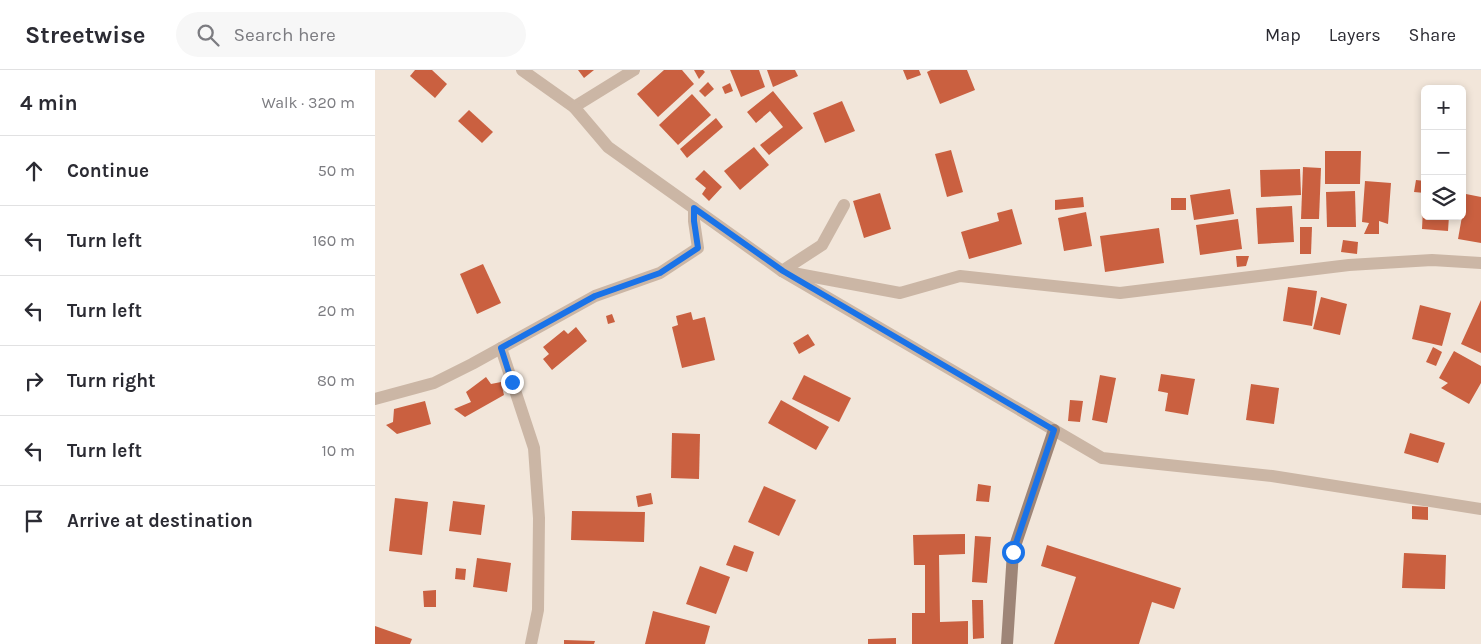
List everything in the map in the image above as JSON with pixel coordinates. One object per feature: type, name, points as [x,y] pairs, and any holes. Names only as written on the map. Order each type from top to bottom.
[{"type":"street","points":[[522,70],[574,107],[608,147],[783,271],[1102,458],[1272,476],[1481,509]]},
{"type":"street","points":[[574,107],[634,70]]},
{"type":"street","points":[[783,271],[822,245],[844,206]]},
{"type":"street","points":[[375,399],[434,383],[595,296],[660,273],[698,248],[694,208]]},
{"type":"street","points":[[783,271],[900,293],[960,276],[1120,293],[1349,266],[1432,260],[1481,263]]},
{"type":"street","points":[[501,348],[534,448],[539,518],[538,610],[531,644]]},
{"type":"street","points":[[1007,644],[1013,552],[1054,430]]},
{"type":"building","points":[[415,70],[432,70],[447,84],[435,98],[410,76]]},
{"type":"building","points":[[578,70],[594,70],[584,78]]},
{"type":"building","points":[[664,70],[682,70],[694,84],[658,117],[637,94]]},
{"type":"building","points":[[694,70],[703,70],[705,72],[699,79]]},
{"type":"building","points":[[730,70],[759,70],[765,87],[741,97]]},
{"type":"building","points":[[767,70],[795,70],[798,76],[773,87]]},
{"type":"building","points":[[903,70],[919,70],[921,75],[907,80]]},
{"type":"building","points":[[931,70],[967,70],[975,90],[940,104],[927,72]]},
{"type":"building","points":[[708,82],[714,89],[705,97],[699,91]]},
{"type":"building","points":[[730,83],[733,91],[725,94],[722,87]]},
{"type":"building","points":[[773,91],[803,128],[769,155],[760,145],[783,127],[770,111],[756,123],[747,112]]},
{"type":"building","points":[[692,94],[711,115],[678,145],[659,125]]},
{"type":"building","points":[[842,101],[855,131],[825,143],[813,113]]},
{"type":"building","points":[[469,110],[493,132],[482,143],[458,121]]},
{"type":"building","points":[[716,118],[723,127],[687,158],[680,149]]},
{"type":"building","points":[[754,147],[769,165],[740,190],[724,171]]},
{"type":"building","points":[[951,150],[963,192],[947,197],[935,154]]},
{"type":"building","points":[[1325,151],[1361,151],[1360,184],[1325,184]]},
{"type":"building","points":[[1303,167],[1321,168],[1319,219],[1301,219]]},
{"type":"building","points":[[1300,169],[1301,195],[1261,197],[1260,170]]},
{"type":"building","points":[[704,170],[722,187],[709,201],[702,194],[706,188],[695,179]]},
{"type":"building","points":[[1416,180],[1421,181],[1421,193],[1414,192]]},
{"type":"building","points":[[1365,181],[1391,183],[1388,224],[1379,221],[1379,234],[1364,234],[1369,223],[1362,222]]},
{"type":"building","points":[[1230,189],[1234,214],[1194,220],[1190,195]]},
{"type":"building","points":[[1355,191],[1356,227],[1327,227],[1326,192]]},
{"type":"building","points":[[880,193],[891,229],[864,238],[853,201]]},
{"type":"building","points":[[1466,194],[1481,197],[1481,243],[1458,239],[1461,220],[1466,220]]},
{"type":"building","points":[[1083,197],[1084,207],[1055,210],[1055,200]]},
{"type":"building","points":[[1171,198],[1186,198],[1186,210],[1171,210]]},
{"type":"building","points":[[1292,206],[1294,242],[1258,244],[1256,208]]},
{"type":"building","points":[[1012,209],[1022,244],[969,259],[961,232],[999,221],[997,213]]},
{"type":"building","points":[[1086,212],[1092,246],[1064,251],[1058,218]]},
{"type":"building","points":[[1238,219],[1242,249],[1200,255],[1196,225]]},
{"type":"building","points":[[1422,220],[1449,220],[1448,231],[1422,229]]},
{"type":"building","points":[[1300,227],[1312,227],[1311,254],[1300,254]]},
{"type":"building","points":[[1159,228],[1164,263],[1105,272],[1100,236]]},
{"type":"building","points":[[1343,240],[1358,242],[1357,254],[1341,252]]},
{"type":"building","points":[[1236,256],[1249,256],[1246,266],[1237,267]]},
{"type":"building","points":[[483,264],[501,303],[477,314],[460,274]]},
{"type":"building","points":[[1288,287],[1317,291],[1312,326],[1283,321]]},
{"type":"building","points":[[1321,297],[1347,304],[1340,335],[1313,329]]},
{"type":"building","points":[[1481,300],[1481,353],[1461,344]]},
{"type":"building","points":[[1420,305],[1451,313],[1442,346],[1412,339]]},
{"type":"building","points":[[691,312],[693,320],[705,317],[715,360],[682,368],[672,327],[678,325],[676,316]]},
{"type":"building","points":[[612,314],[615,322],[608,324],[606,316]]},
{"type":"building","points":[[576,327],[587,341],[552,370],[543,359],[549,354],[543,347],[564,330],[568,334]]},
{"type":"building","points":[[808,334],[815,345],[799,354],[793,343]]},
{"type":"building","points":[[1433,347],[1442,352],[1436,366],[1426,362]]},
{"type":"building","points":[[1454,351],[1481,366],[1481,383],[1469,404],[1441,388],[1448,383],[1439,378]]},
{"type":"building","points":[[1161,374],[1195,379],[1188,415],[1165,411],[1168,393],[1158,391]]},
{"type":"building","points":[[804,375],[851,398],[839,422],[792,399]]},
{"type":"building","points":[[1100,375],[1116,378],[1107,423],[1092,420]]},
{"type":"building","points":[[486,377],[491,384],[501,382],[504,395],[465,417],[454,409],[471,402],[466,392]]},
{"type":"building","points":[[1251,384],[1279,388],[1274,424],[1246,420]]},
{"type":"building","points":[[781,400],[829,427],[816,450],[768,423]]},
{"type":"building","points":[[1070,400],[1083,401],[1080,422],[1068,421]]},
{"type":"building","points":[[425,401],[431,424],[397,434],[386,425],[393,422],[394,409]]},
{"type":"building","points":[[672,433],[700,434],[699,479],[671,478]]},
{"type":"building","points":[[1410,433],[1445,443],[1438,463],[1404,453]]},
{"type":"building","points":[[978,484],[991,486],[989,502],[976,501]]},
{"type":"building","points":[[764,486],[796,500],[779,536],[748,522]]},
{"type":"building","points":[[651,493],[653,504],[638,507],[636,496]]},
{"type":"building","points":[[395,498],[428,502],[422,555],[389,551]]},
{"type":"building","points":[[453,501],[485,505],[481,535],[449,531]]},
{"type":"building","points":[[1412,506],[1428,507],[1428,520],[1412,519]]},
{"type":"building","points":[[572,511],[645,512],[644,542],[571,540]]},
{"type":"building","points":[[965,534],[965,554],[939,555],[940,622],[968,621],[968,644],[912,644],[912,613],[925,613],[925,565],[914,565],[913,535]]},
{"type":"building","points":[[975,536],[991,537],[987,583],[972,582]]},
{"type":"building","points":[[734,545],[754,552],[747,572],[726,565]]},
{"type":"building","points":[[1047,545],[1181,588],[1174,609],[1152,602],[1139,644],[1054,644],[1076,577],[1041,566]]},
{"type":"building","points":[[1404,553],[1446,555],[1445,589],[1402,588]]},
{"type":"building","points":[[477,558],[511,563],[507,592],[473,587]]},
{"type":"building","points":[[700,566],[730,577],[716,614],[686,604]]},
{"type":"building","points":[[456,568],[466,569],[465,580],[455,579]]},
{"type":"building","points":[[436,590],[436,607],[424,607],[423,591]]},
{"type":"building","points":[[972,600],[983,600],[984,638],[973,639]]},
{"type":"building","points":[[653,611],[710,626],[705,644],[645,644]]},
{"type":"building","points":[[375,626],[412,639],[410,644],[375,644]]},
{"type":"building","points":[[896,638],[896,644],[868,644],[868,639]]},
{"type":"building","points":[[564,640],[595,641],[594,644],[564,644]]},
{"type":"route","points":[[512,382],[501,348],[595,296],[660,273],[698,248],[694,208],[783,271],[1054,430],[1013,552]]}]
